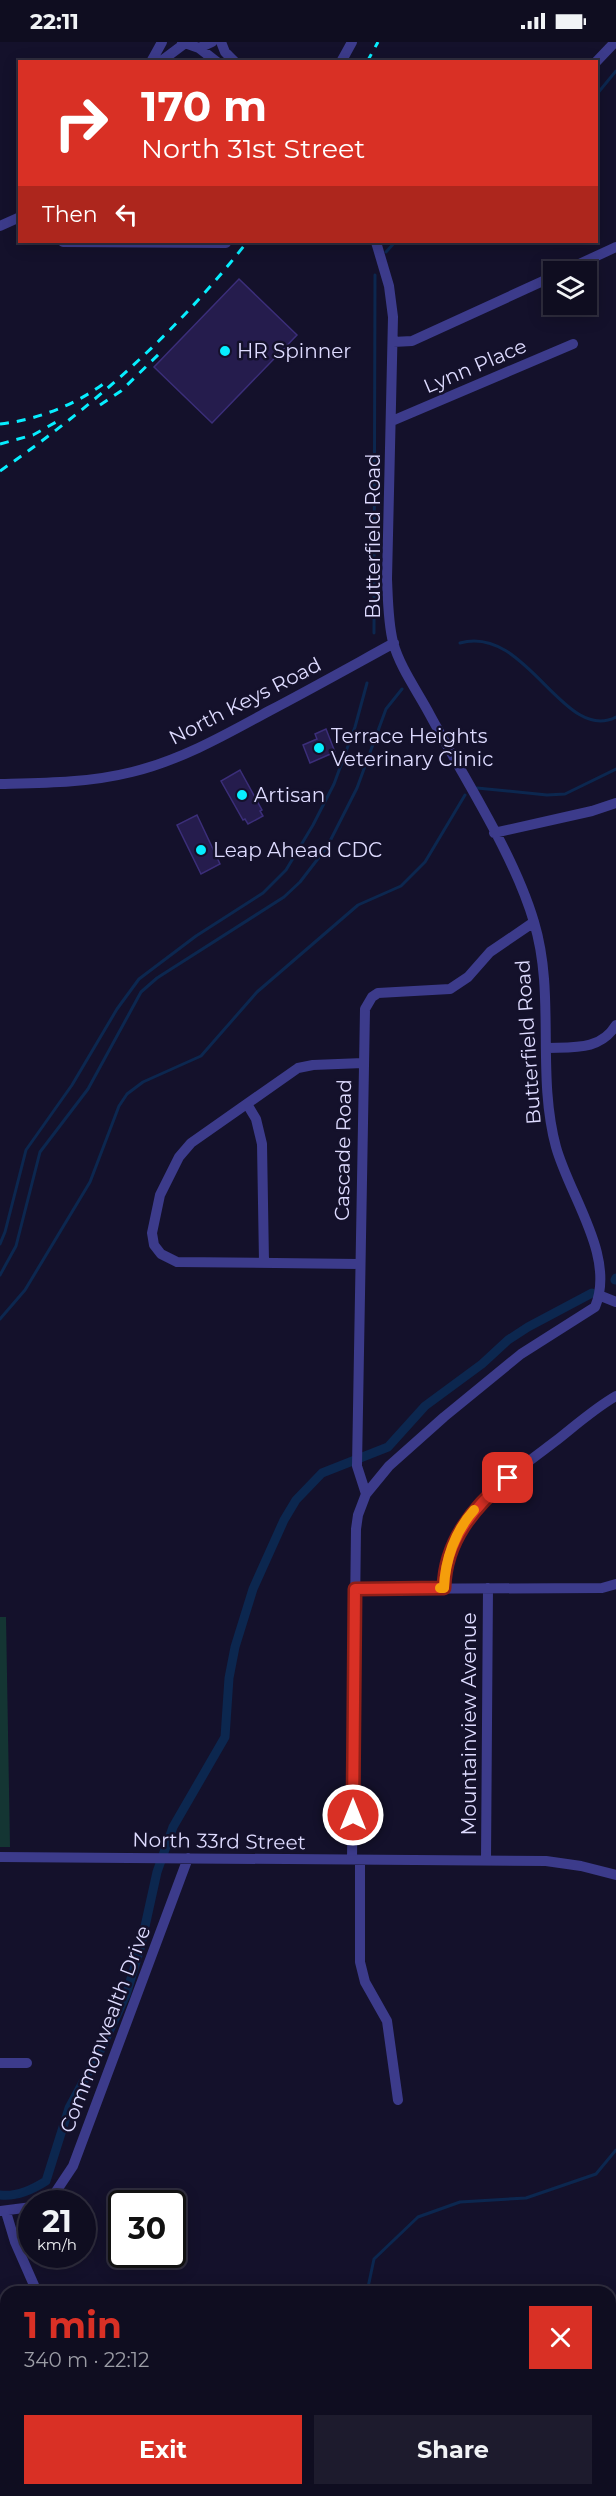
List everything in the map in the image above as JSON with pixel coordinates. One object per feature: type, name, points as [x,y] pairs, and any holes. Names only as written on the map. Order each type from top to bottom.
[{"type":"street","points":[[152,60],[162,42]]},
{"type":"street","points":[[199,48],[212,42]]},
{"type":"street","points":[[221,42],[225,52],[233,60]]},
{"type":"street","points":[[342,60],[352,42]]},
{"type":"street","points":[[598,60],[615,42]]},
{"type":"street","points":[[162,60],[183,43],[199,48],[215,60]]},
{"type":"street","points":[[0,226],[18,218]]},
{"type":"street","name":"Butterfield Road","points":[[376,243],[389,286],[393,342],[387,579],[388,606],[394,643],[407,673],[521,885],[534,922],[543,967],[546,1082],[552,1128],[562,1165],[602,1250],[606,1274],[601,1296]]},
{"type":"street","points":[[586,261],[616,247]]},
{"type":"street","points":[[393,342],[412,341],[543,281]]},
{"type":"street","name":"Lynn Place","points":[[392,421],[573,344]]},
{"type":"street","name":"North Keys Road","points":[[0,784],[67,783],[132,772],[167,761],[210,744],[394,643]]},
{"type":"street","points":[[494,833],[592,811],[616,803]]},
{"type":"street","name":"Cascade Road","points":[[366,1494],[357,1466],[364,1015],[372,997],[386,992],[450,989],[468,977],[490,952],[534,922]]},
{"type":"street","points":[[546,1048],[577,1047],[597,1043],[609,1035],[616,1025]]},
{"type":"street","points":[[359,1264],[177,1262],[161,1254],[154,1245],[152,1233],[157,1206],[169,1174],[191,1143],[298,1068],[313,1065],[363,1063]]},
{"type":"street","points":[[247,1104],[256,1119],[262,1144],[264,1262]]},
{"type":"street","points":[[398,2100],[387,2021],[365,1982],[360,1962],[356,1860],[355,1589],[358,1515],[366,1494],[389,1466],[459,1404],[521,1354],[586,1314],[601,1296],[616,1302]]},
{"type":"street","name":"Mountainview Avenue","points":[[444,1588],[447,1562],[452,1548],[471,1514],[508,1478],[616,1396]]},
{"type":"street","points":[[355,1589],[602,1588],[616,1585]]},
{"type":"street","name":"Mountainview Avenue","points":[[486,1860],[488,1588]]},
{"type":"street","name":"North 33rd Street","points":[[0,1857],[561,1862],[616,1875]]},
{"type":"street","name":"Commonwealth Drive","points":[[57,2190],[73,2166],[188,1858]]},
{"type":"street","points":[[0,2063],[27,2063]]},
{"type":"street","points":[[18,2209],[3,2211],[34,2286]]},
{"type":"green space","points":[[0,1617],[6,1617],[10,1847],[0,1847]]},
{"type":"building","name":"HR Spinner","points":[[239,279],[297,335],[212,423],[154,367]]},
{"type":"building","name":"Terrace Heights Veterinary Clinic","points":[[326,729],[335,752],[310,763],[303,745],[317,739],[315,734]]},
{"type":"building","name":"Artisan","points":[[240,770],[263,816],[248,824],[245,819],[243,820],[221,781]]},
{"type":"building","name":"Leap Ahead CDC","points":[[197,815],[220,864],[201,874],[177,825]]},
{"type":"waterway","points":[[598,93],[616,71]]},
{"type":"waterway","points":[[386,252],[394,243]]},
{"type":"waterway","points":[[374,633],[375,275]]},
{"type":"waterway","points":[[460,643],[484,642],[505,650],[579,714],[597,721],[616,717]]},
{"type":"waterway","points":[[0,1244],[26,1150],[72,1085],[117,1009],[139,979],[196,936],[263,893],[286,870],[334,784],[355,727],[367,683]]},
{"type":"waterway","points":[[0,1275],[16,1246],[40,1152],[88,1089],[141,992],[157,978],[284,897],[300,882],[327,847],[357,788],[386,709],[402,689]]},
{"type":"waterway","points":[[477,788],[547,795],[565,794],[616,769]]},
{"type":"waterway","points":[[0,1319],[25,1290],[90,1182],[119,1106],[127,1094],[143,1082],[201,1056],[257,992],[358,905],[401,886],[425,862],[465,795]]},
{"type":"waterway","points":[[0,2195],[24,2192],[46,2181],[69,2108],[101,2049],[126,1995],[140,1949],[157,1872],[173,1827],[225,1737],[229,1678],[235,1647],[253,1589],[284,1520],[296,1500],[322,1473],[388,1447],[425,1406],[482,1364],[508,1340],[592,1293]]},
{"type":"waterway","points":[[368,2286],[374,2259],[418,2217],[460,2202],[526,2198],[596,2174],[616,2150]]},
{"type":"railway","points":[[368,60],[378,42]]},
{"type":"railway","points":[[0,471],[101,394],[132,366],[192,307],[246,243]]},
{"type":"railway","points":[[100,405],[121,391],[163,350]]},
{"type":"railway","points":[[0,424],[28,419],[56,410],[83,397],[107,381]]},
{"type":"railway","points":[[0,444],[33,435],[58,421]]},
{"type":"slow traffic","points":[[440,1588],[444,1588],[447,1562],[452,1548],[474,1510]]},
{"type":"place","name":"HR Spinner","points":[[225,351]]},
{"type":"place","name":"Terrace Heights Veterinary Clinic","points":[[319,748]]},
{"type":"place","name":"Artisan","points":[[242,795]]},
{"type":"place","name":"Leap Ahead CDC","points":[[201,850]]},
{"type":"route","points":[[353,1815],[355,1589],[444,1588],[447,1562],[461,1529],[486,1497],[508,1478]]}]
